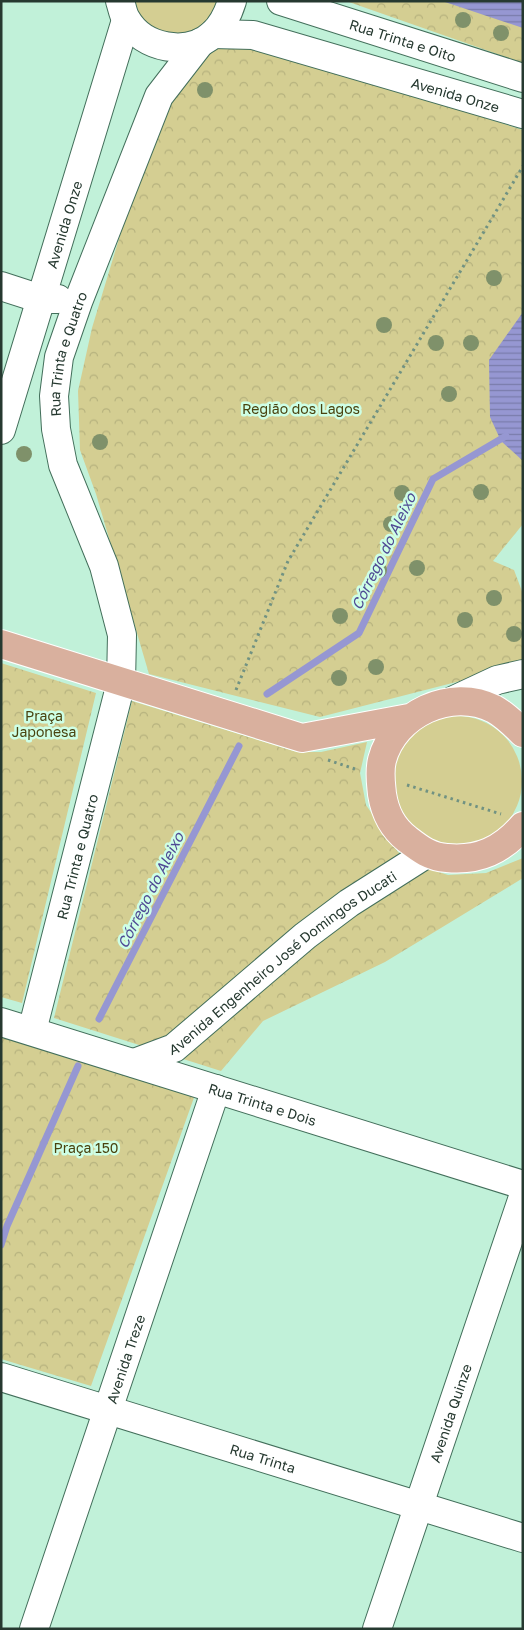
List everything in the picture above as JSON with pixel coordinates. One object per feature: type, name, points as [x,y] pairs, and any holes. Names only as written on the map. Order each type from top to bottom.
[{"type":"main road","points":[[1,644],[302,738],[409,718],[429,707],[452,701],[476,703],[493,708],[518,722]]},
{"type":"main road","points":[[409,718],[392,737],[382,760],[380,776],[384,809],[397,831],[426,854],[438,858],[464,860],[488,854],[510,841],[523,826]]},
{"type":"street","name":"Rua Trinta e Quatro","points":[[32,1031],[121,683],[122,635],[120,626],[104,566],[63,465],[56,429],[54,396],[59,357],[78,302],[159,96],[227,17],[232,1]]},
{"type":"street","name":"Rua Trinta e Oito","points":[[281,1],[523,78]]},
{"type":"street","name":"Avenida Onze","points":[[123,10],[137,33],[151,42],[167,47],[184,48],[207,38],[253,35],[523,114]]},
{"type":"street","name":"Avenida Onze","points":[[1,430],[41,299],[123,10]]},
{"type":"street","points":[[1,286],[41,299],[78,302]]},
{"type":"street","points":[[452,701],[497,680],[523,674]]},
{"type":"street","name":"Avenida Engenheiro José Domingos Ducati","points":[[134,1063],[174,1048],[305,936],[349,903],[426,854]]},
{"type":"street","name":"Rua Trinta e Dois","points":[[1,1022],[523,1185]]},
{"type":"street","name":"Avenida Treze","points":[[34,1629],[216,1089]]},
{"type":"street","name":"Avenida Quinze","points":[[377,1629],[523,1197]]},
{"type":"street","name":"Rua Trinta","points":[[1,1377],[523,1538]]},
{"type":"path","points":[[226,714],[288,561],[523,166]]},
{"type":"green space","points":[[130,1],[220,1],[206,24],[194,32],[168,36],[143,25]]},
{"type":"green space","points":[[346,1],[523,1],[523,63]]},
{"type":"green space","name":"Região dos Lagos","points":[[229,42],[252,44],[523,130],[523,524],[493,561],[514,570],[523,594],[523,665],[320,717],[149,674],[96,494],[80,450],[78,391],[92,328],[160,103],[210,50]]},
{"type":"green space","name":"Praça Japonesa","points":[[1,663],[96,693],[22,1003],[1,997]]},
{"type":"green space","points":[[132,701],[297,752],[321,752],[367,742],[360,773],[366,805],[398,852],[420,866],[448,875],[486,873],[523,858],[523,878],[385,962],[263,1021],[221,1071],[54,1018]]},
{"type":"green space","points":[[457,716],[482,721],[503,735],[517,756],[522,781],[517,806],[503,827],[482,841],[457,846],[432,841],[411,827],[397,806],[392,781],[397,756],[411,735],[432,721]]},
{"type":"green space","name":"Praça 150","points":[[1,1035],[196,1092],[91,1386],[1,1359]]},
{"type":"water","points":[[442,1],[523,1],[523,28]]},
{"type":"water","points":[[523,312],[523,461],[501,441],[490,417],[489,360]]},
{"type":"waterway","name":"Córrego do Aleixo","points":[[267,694],[359,633],[433,479],[506,436]]},
{"type":"waterway","name":"Córrego do Aleixo","points":[[99,1019],[239,746]]},
{"type":"waterway","name":"Córrego do Aleixo","points":[[1,1245],[7,1226],[78,1066]]}]
